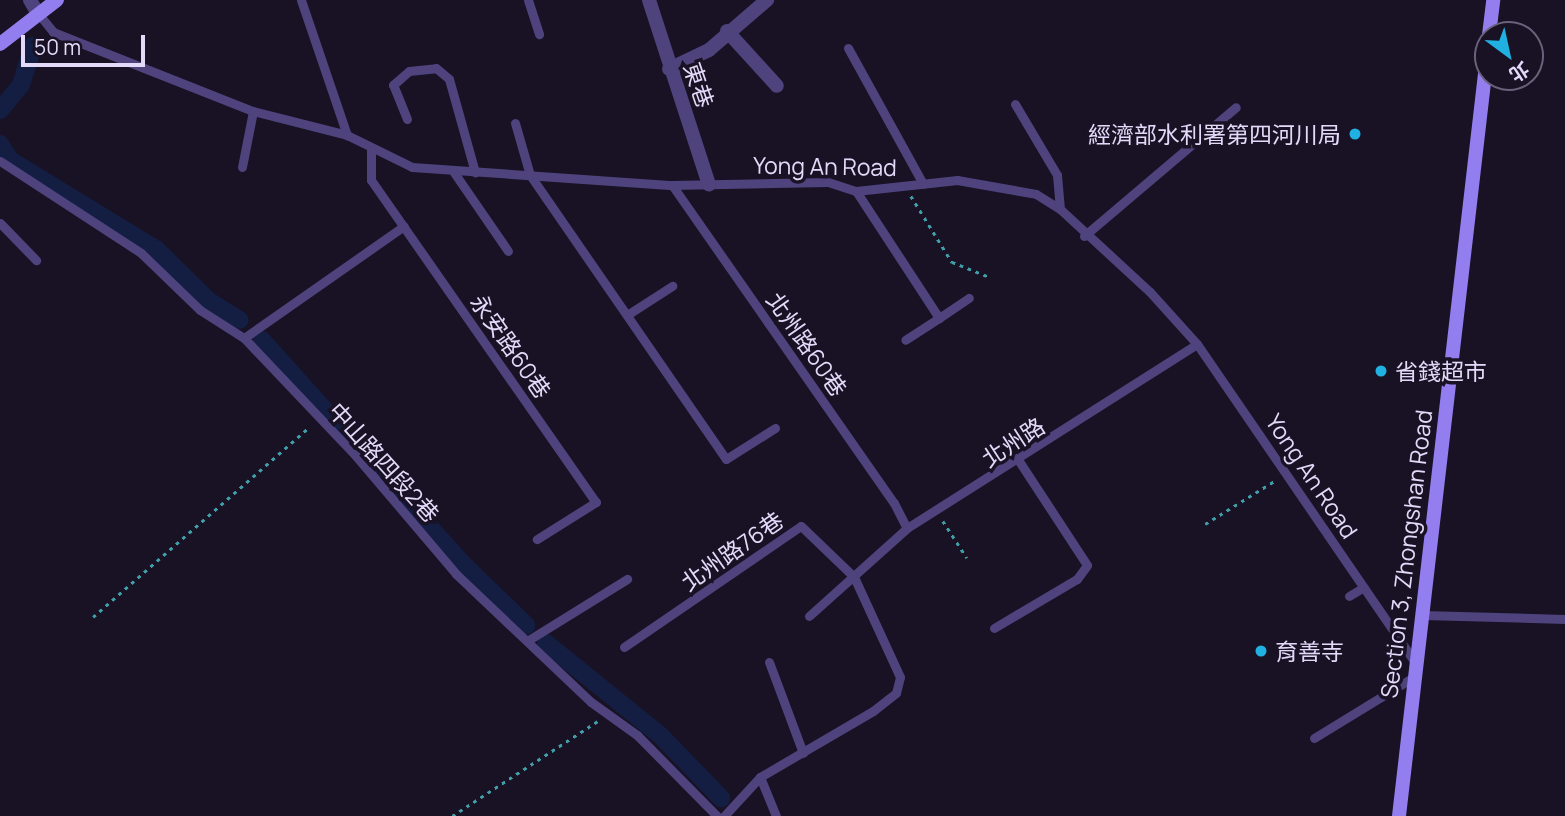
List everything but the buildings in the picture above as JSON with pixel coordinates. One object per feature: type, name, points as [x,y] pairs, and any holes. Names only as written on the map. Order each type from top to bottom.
[{"type":"street","points":[[0,44],[17,29],[33,6],[57,0]]},
{"type":"street","name":"東巷","points":[[649,0],[669,69],[709,185]]},
{"type":"street","points":[[669,69],[709,50],[727,31],[767,0]]},
{"type":"street","points":[[1491,21],[1493,0]]},
{"type":"street","points":[[727,31],[777,86]]},
{"type":"street","name":"Section 3, Zhongshan Road","points":[[1399,816],[1483,91]]},
{"type":"lane","points":[[301,0],[347,135]]},
{"type":"lane","points":[[528,0],[539,34]]},
{"type":"lane","name":"Yong An Road","points":[[33,6],[53,32],[253,111],[347,135],[371,150],[412,167],[672,185],[828,182],[856,191],[905,188],[957,180],[1036,194],[1060,209],[1084,236],[1150,292],[1197,344],[1288,472],[1416,671]]},
{"type":"lane","points":[[848,48],[923,184]]},
{"type":"lane","points":[[407,120],[393,85],[409,71],[436,68],[449,79],[475,172]]},
{"type":"lane","points":[[1015,104],[1057,174],[1060,209]]},
{"type":"lane","points":[[1084,236],[1236,107]]},
{"type":"lane","points":[[242,167],[253,111]]},
{"type":"lane","points":[[515,123],[530,176],[726,459],[775,428]]},
{"type":"lane","name":"永安路60巷","points":[[371,150],[371,180],[596,502],[537,539]]},
{"type":"lane","name":"中山路四段2巷","points":[[0,161],[141,253],[200,310],[244,338],[320,418],[456,574],[527,641],[637,735],[717,816]]},
{"type":"lane","points":[[453,171],[508,251]]},
{"type":"lane","name":"北州路60巷","points":[[672,185],[894,503],[907,528]]},
{"type":"lane","points":[[856,191],[939,318]]},
{"type":"lane","points":[[0,223],[36,260]]},
{"type":"lane","points":[[244,338],[404,226]]},
{"type":"lane","points":[[627,315],[671,286]]},
{"type":"lane","points":[[905,340],[969,298]]},
{"type":"lane","name":"北州路","points":[[809,616],[907,528],[937,513],[1019,461],[1197,344]]},
{"type":"lane","points":[[994,628],[1077,579],[1087,565],[1019,461]]},
{"type":"lane","name":"北州路76巷","points":[[624,647],[801,526],[854,577]]},
{"type":"lane","points":[[724,816],[760,777],[873,711],[895,693],[900,677],[854,577]]},
{"type":"lane","points":[[527,641],[627,579]]},
{"type":"lane","points":[[1349,596],[1364,587]]},
{"type":"lane","points":[[1423,615],[1565,618]]},
{"type":"lane","points":[[769,662],[803,753]]},
{"type":"lane","points":[[1314,738],[1416,671]]},
{"type":"lane","points":[[760,777],[776,816]]},
{"type":"path","points":[[905,188],[952,262],[989,278]]},
{"type":"path","points":[[93,617],[320,418]]},
{"type":"path","points":[[1205,524],[1288,472]]},
{"type":"path","points":[[937,513],[967,558]]},
{"type":"path","points":[[452,816],[610,714]]},
{"type":"waterway","points":[[0,110],[21,85],[33,46]]},
{"type":"waterway","points":[[0,144],[10,160],[156,249],[209,301],[240,320]]},
{"type":"waterway","points":[[262,340],[461,562],[526,625]]},
{"type":"waterway","points":[[546,643],[660,735],[721,798]]},
{"type":"place","name":"經濟部水利署第四河川局","points":[[1355,134]]},
{"type":"place","name":"省錢超市","points":[[1381,371]]},
{"type":"place","name":"育善寺","points":[[1261,651]]}]
